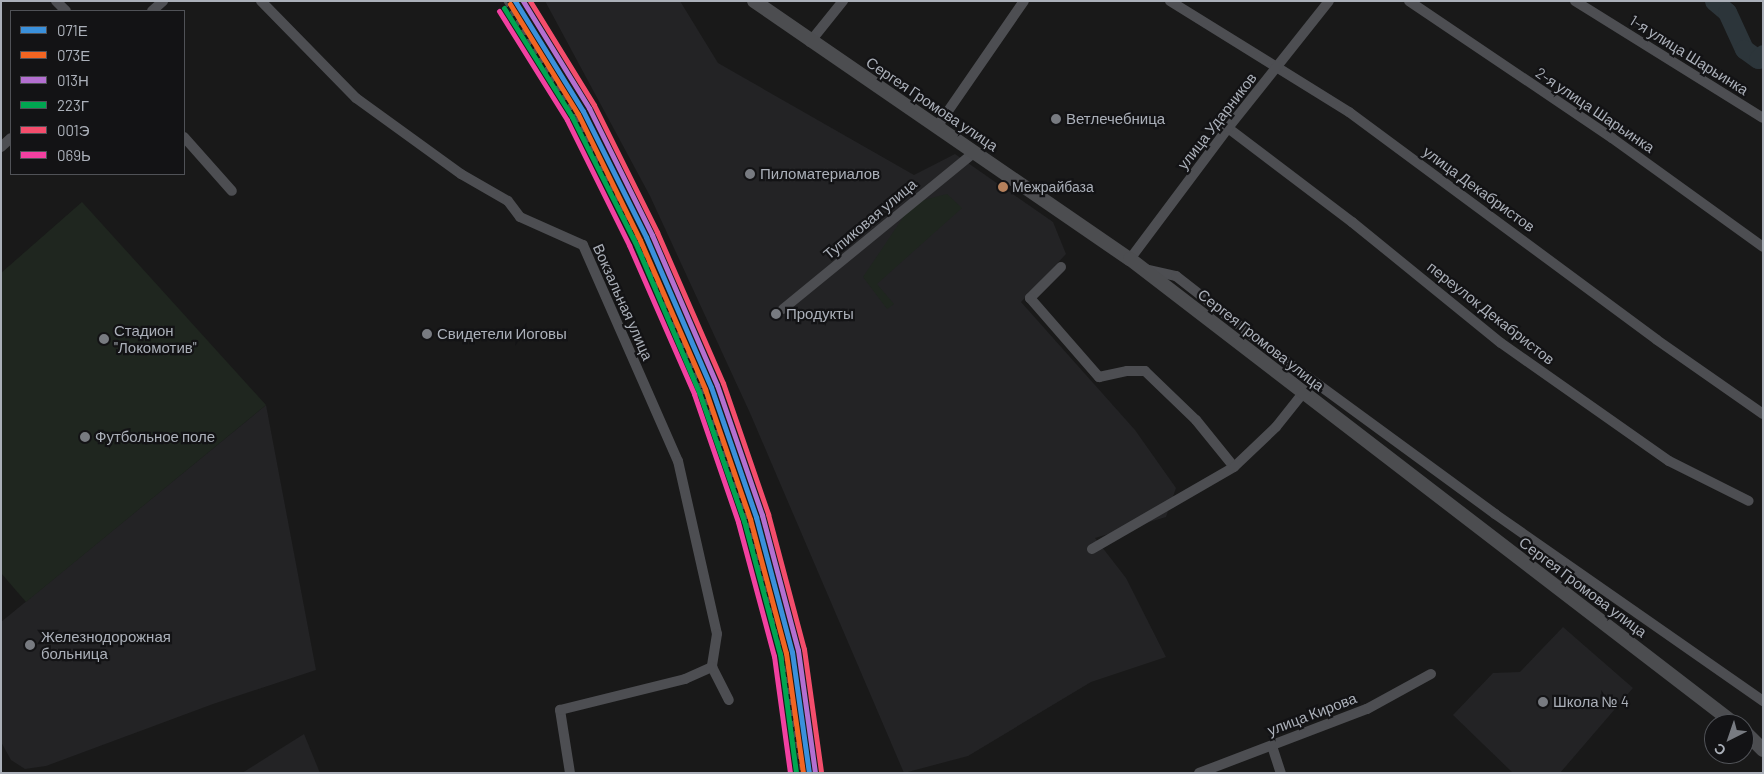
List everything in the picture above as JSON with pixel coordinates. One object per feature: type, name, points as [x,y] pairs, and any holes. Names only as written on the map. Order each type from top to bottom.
[{"type":"street","points":[[56,1],[65,10]]},
{"type":"street","points":[[153,10],[163,1]]},
{"type":"street","name":"Вокзальная улица","points":[[261,1],[356,98],[461,174],[508,201],[520,217],[583,246],[678,462],[717,634],[712,667]]},
{"type":"street","name":"Сергея Громова улица","points":[[754,1],[810,42],[975,152],[1136,264],[1722,714]]},
{"type":"street","points":[[810,42],[843,1]]},
{"type":"street","points":[[937,127],[1024,1]]},
{"type":"street","name":"улица Декабристов","points":[[1170,1],[1276,70],[1349,112],[1657,340],[1763,414]]},
{"type":"street","name":"улица Ударников","points":[[1136,264],[1228,128],[1329,1]]},
{"type":"street","name":"2-я улица Шарьинка","points":[[1409,1],[1612,138],[1763,247]]},
{"type":"street","name":"1-я улица Шарьинка","points":[[1575,1],[1763,118]]},
{"type":"street","name":"переулок Декабристов","points":[[1228,128],[1352,222],[1500,343],[1669,461],[1749,501]]},
{"type":"street","points":[[185,138],[232,191]]},
{"type":"street","name":"Тупиковая улица","points":[[784,309],[975,152]]},
{"type":"street","points":[[1136,264],[1176,276],[1267,347],[1495,514],[1763,701]]},
{"type":"street","points":[[1061,267],[1030,298],[1099,377],[1127,371],[1145,370],[1185,408],[1234,467]]},
{"type":"street","points":[[1092,549],[1234,467],[1276,427],[1303,393]]},
{"type":"street","points":[[570,773],[560,710],[685,679],[712,667],[729,700]]},
{"type":"street","name":"улица Кирова","points":[[1199,773],[1367,709],[1431,674]]},
{"type":"street","points":[[1754,741],[1763,750]]},
{"type":"street","points":[[1272,746],[1281,773]]},
{"type":"shaded area","name":"Межрайбаза","points":[[545,1],[680,1],[718,63],[914,175],[955,154],[1053,222],[1066,254],[1021,302],[1135,430],[1176,488],[1166,517],[1095,538],[1126,578],[1166,657],[1091,682],[968,756],[904,773],[750,413],[650,196]]},
{"type":"shaded area","points":[[947,194],[962,208],[877,284],[894,304],[887,309],[863,277],[904,216],[920,201]]},
{"type":"shaded area","name":"Стадион \"Локомотив\"","points":[[82,202],[266,405],[26,602],[1,573],[1,273]]},
{"type":"shaded area","points":[[266,405],[316,670],[213,704],[46,766],[25,769],[11,760],[1,742],[1,622]]},
{"type":"shaded area","name":"Школа № 4","points":[[1563,627],[1633,688],[1560,773],[1513,773],[1453,715],[1493,673],[1520,672]]},
{"type":"shaded area","points":[[304,734],[320,773],[242,773]]},
{"type":"waterway","points":[[1714,1],[1727,12],[1744,49],[1758,59],[1763,54]]},
{"type":"railway","points":[[505,1],[576,116],[638,241],[702,388],[748,522],[782,655],[802,773]]},
{"type":"transit line","name":"071Е","points":[[515,1],[583,111],[646,237],[711,387],[756,517],[792,652],[809,773]]},
{"type":"transit line","name":"013Н","points":[[523,1],[589,108],[652,235],[717,385],[762,515],[798,650],[815,772]]},
{"type":"transit line","name":"001Э","points":[[530,1],[594,105],[657,232],[723,383],[768,514],[804,649],[821,771]]},
{"type":"transit line","name":"073Е","points":[[510,4],[578,114],[640,240],[705,389],[750,519],[786,653],[803,773]]},
{"type":"transit line","name":"223Г","points":[[504,8],[572,117],[635,242],[699,392],[744,521],[780,654],[796,773]]},
{"type":"transit line","name":"069Ь","points":[[499,11],[567,120],[629,245],[694,394],[738,522],[774,656],[790,773]]},
{"type":"place","name":"Ветлечебница","points":[[1056,119]]},
{"type":"place","name":"Пиломатериалов","points":[[750,174]]},
{"type":"place","name":"Межрайбаза","points":[[1003,187]]},
{"type":"place","name":"Продукты","points":[[776,314]]},
{"type":"place","name":"Свидетели Иоговы","points":[[427,334]]},
{"type":"place","name":"Стадион \"Локомотив\"","points":[[104,339]]},
{"type":"place","name":"Футбольное поле","points":[[85,437]]},
{"type":"place","name":"Железнодорожная больница","points":[[30,645]]},
{"type":"place","name":"Школа № 4","points":[[1543,702]]}]
